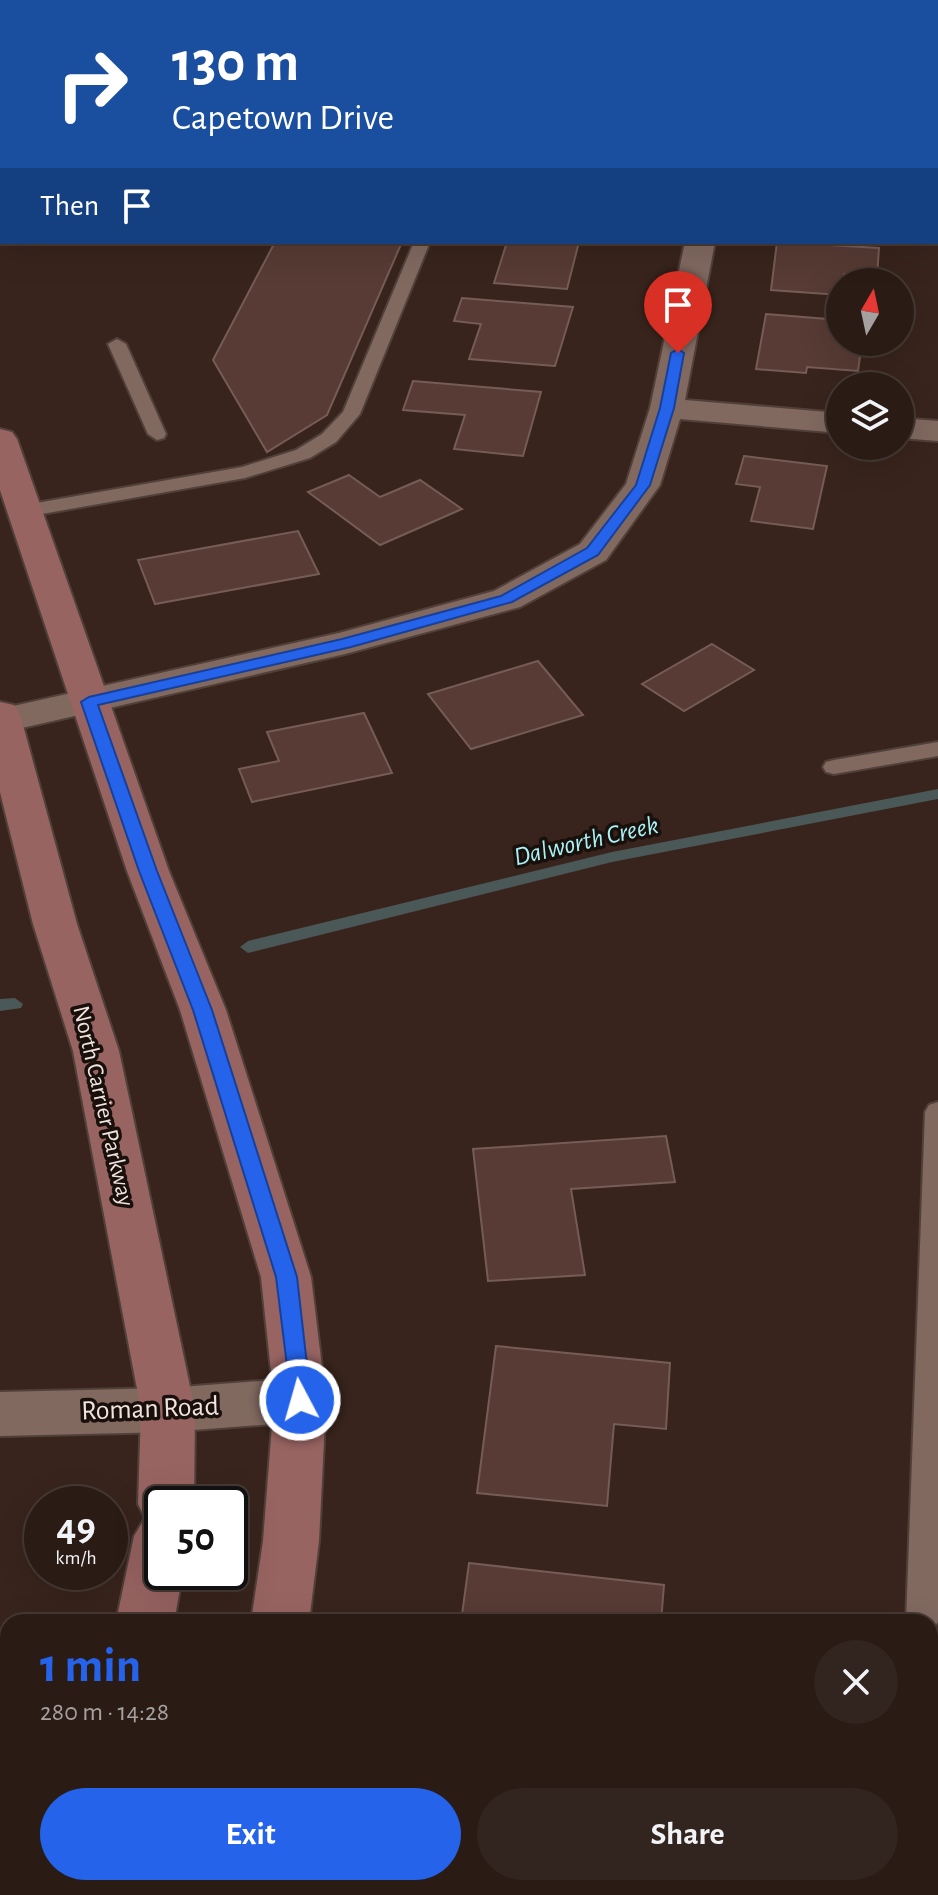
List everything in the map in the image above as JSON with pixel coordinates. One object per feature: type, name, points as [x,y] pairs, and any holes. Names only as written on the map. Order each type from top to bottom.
[{"type":"main road","points":[[0,439],[148,871],[203,1010],[286,1277],[300,1400],[291,1541],[281,1614]]},
{"type":"main road","name":"North Carrier Parkway","points":[[1,719],[55,924],[96,1051],[168,1410],[166,1486]]},
{"type":"main road","points":[[147,1614],[151,1590]]},
{"type":"street","points":[[1,719],[345,643],[507,599],[593,552],[643,485],[667,408],[700,244]]},
{"type":"street","points":[[667,408],[826,422]]},
{"type":"street","points":[[914,429],[938,431]]},
{"type":"street","name":"Roman Road","points":[[0,1414],[168,1410],[300,1400]]},
{"type":"lane","points":[[25,511],[245,472],[303,454],[329,438],[351,414],[421,244]]},
{"type":"lane","points":[[117,344],[157,434]]},
{"type":"lane","points":[[834,767],[938,749]]},
{"type":"lane","points":[[922,1614],[938,1112]]},
{"type":"building","points":[[274,244],[401,244],[327,415],[267,452],[213,360]]},
{"type":"building","points":[[506,244],[578,244],[567,289],[494,283]]},
{"type":"building","points":[[777,244],[879,248],[878,268],[826,268],[826,294],[771,290]]},
{"type":"building","points":[[462,298],[573,307],[555,366],[469,359],[481,324],[454,321]]},
{"type":"building","points":[[766,314],[826,319],[826,356],[860,356],[858,371],[807,367],[806,373],[756,369]]},
{"type":"building","points":[[413,381],[541,392],[523,456],[454,449],[465,415],[403,410]]},
{"type":"building","points":[[744,456],[827,466],[813,529],[751,521],[760,487],[736,484]]},
{"type":"building","points":[[349,475],[380,497],[420,480],[462,509],[380,545],[308,492]]},
{"type":"building","points":[[298,531],[319,574],[155,604],[138,560]]},
{"type":"building","points":[[712,644],[754,670],[684,711],[642,684]]},
{"type":"building","points":[[538,661],[583,715],[471,749],[428,694]]},
{"type":"building","points":[[364,713],[392,773],[252,802],[239,769],[279,761],[267,732]]},
{"type":"building","points":[[666,1136],[675,1182],[571,1189],[585,1275],[488,1281],[473,1149]]},
{"type":"building","points":[[496,1346],[670,1363],[666,1429],[614,1424],[607,1506],[477,1493]]},
{"type":"building","points":[[469,1563],[664,1585],[662,1614],[462,1614]]},
{"type":"waterway","name":"Dalworth Creek","points":[[248,947],[612,857],[938,794]]},
{"type":"waterway","name":"Dalworth Creek","points":[[0,1005],[15,1004]]},
{"type":"route","points":[[300,1400],[286,1277],[203,1010],[148,871],[89,702],[345,643],[507,599],[593,552],[643,485],[667,408],[678,353]]}]
